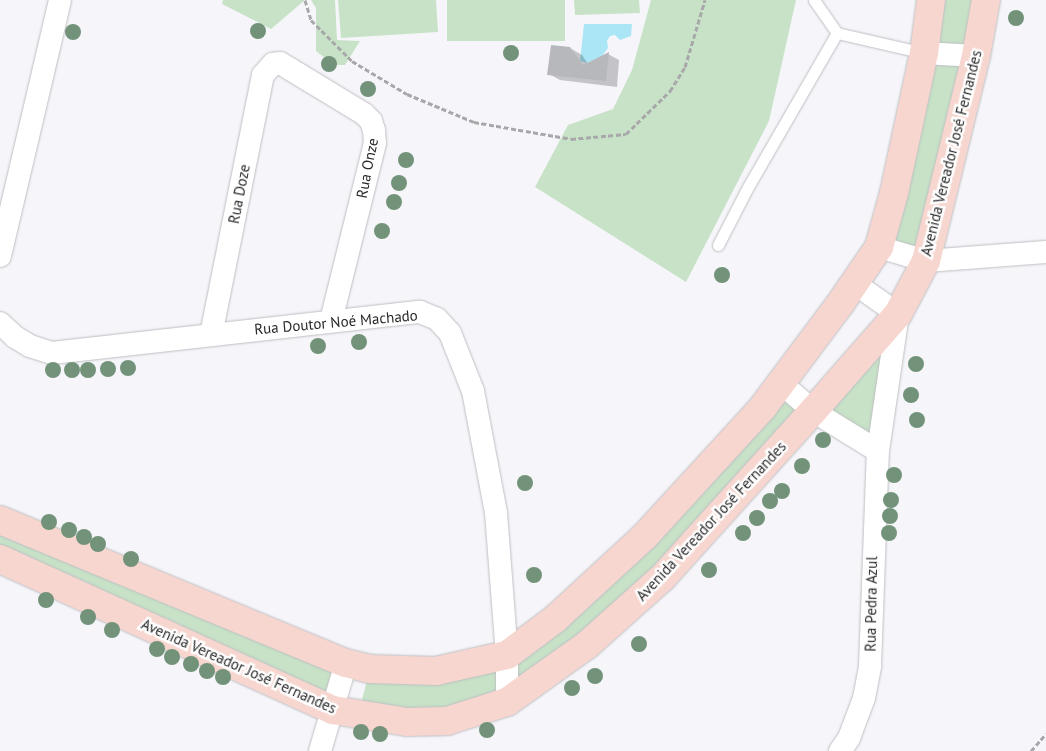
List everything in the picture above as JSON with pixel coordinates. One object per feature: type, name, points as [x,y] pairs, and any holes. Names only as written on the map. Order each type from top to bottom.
[{"type":"street","points":[[0,256],[60,0]]},
{"type":"street","points":[[0,520],[346,663],[370,669],[436,671],[507,655],[555,619],[645,536],[763,407],[879,247],[894,193],[924,54],[931,0]]},
{"type":"street","name":"Avenida Vereador José Fernandes","points":[[0,559],[333,710],[407,722],[447,721],[507,702],[587,645],[662,577],[814,411],[898,314],[926,261],[976,56],[986,0]]},
{"type":"street","points":[[924,54],[976,56]]},
{"type":"street","name":"Rua Onze","points":[[280,63],[364,114],[371,121],[374,130],[375,143],[330,321]]},
{"type":"street","name":"Rua Doze","points":[[211,335],[263,75],[268,67],[280,63]]},
{"type":"street","points":[[879,247],[926,261],[1046,252]]},
{"type":"street","points":[[854,283],[898,314]]},
{"type":"street","name":"Rua Doutor Noé Machado","points":[[0,323],[30,346],[52,353],[420,312],[437,319],[450,333],[473,391],[496,513],[507,655],[507,702]]},
{"type":"street","name":"Rua Pedra Azul","points":[[840,751],[849,738],[864,698],[870,666],[878,451],[898,314]]},
{"type":"street","points":[[781,383],[814,411],[878,451]]},
{"type":"street","points":[[320,751],[346,663]]},
{"type":"lane","points":[[814,0],[837,33],[924,54]]},
{"type":"lane","points":[[718,244],[748,187],[837,33]]},
{"type":"path","points":[[305,0],[311,20],[352,61],[407,94],[474,122],[571,139],[626,134],[670,91],[685,67],[705,0]]},
{"type":"path","points":[[1030,751],[1046,734]]},
{"type":"green space","points":[[223,0],[305,0],[271,29],[222,4]]},
{"type":"green space","points":[[311,0],[335,0],[337,40],[360,41],[345,65],[334,65],[316,51],[316,8]]},
{"type":"green space","points":[[338,0],[436,0],[438,32],[341,38]]},
{"type":"green space","points":[[447,0],[565,0],[565,41],[447,41]]},
{"type":"green space","points":[[574,0],[639,0],[640,13],[575,15]]},
{"type":"green space","points":[[651,0],[796,0],[769,121],[686,282],[535,187],[568,125],[613,109],[632,70]]},
{"type":"green space","points":[[931,0],[986,0],[926,261],[879,247]]},
{"type":"green space","points":[[898,314],[878,451],[813,411]]},
{"type":"green space","points":[[781,383],[813,411],[729,502],[507,702],[358,715],[370,669],[507,655]]},
{"type":"green space","points":[[0,520],[346,663],[333,710],[0,559]]},
{"type":"water","points":[[584,24],[632,24],[631,36],[620,40],[615,35],[610,36],[607,41],[608,48],[602,56],[587,63],[580,61]]},
{"type":"building","points":[[551,45],[570,47],[583,65],[609,52],[606,81],[547,75]]}]
